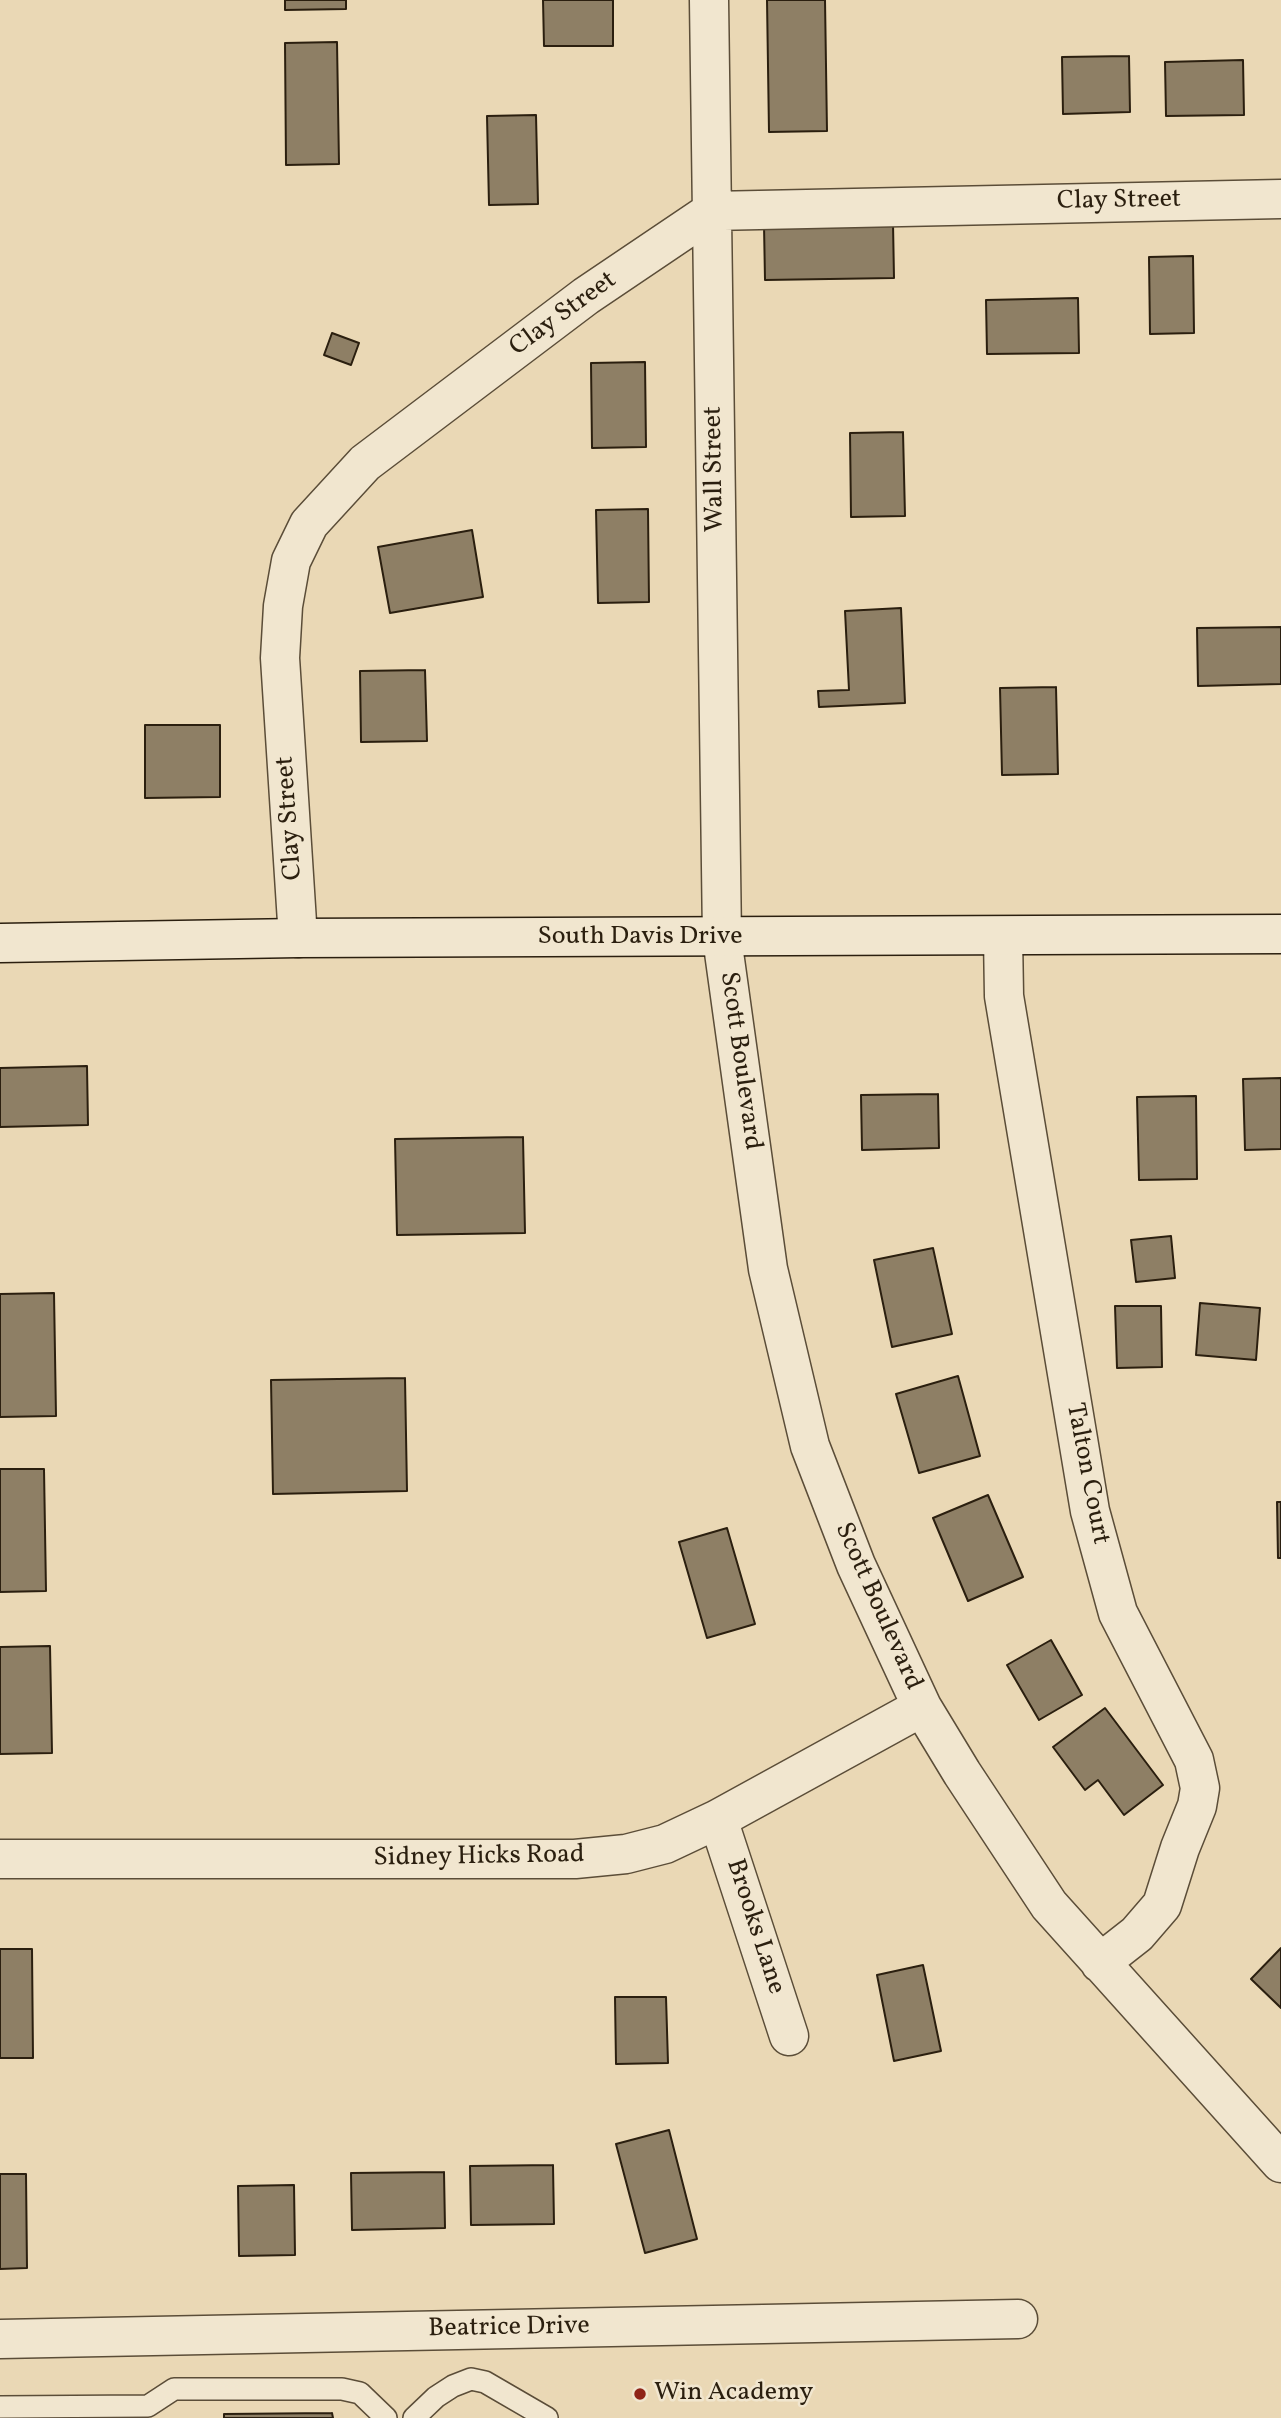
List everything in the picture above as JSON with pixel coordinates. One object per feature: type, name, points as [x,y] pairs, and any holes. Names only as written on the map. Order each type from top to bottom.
[{"type":"street","name":"Wall Street","points":[[709,0],[722,938]]},
{"type":"street","name":"Clay Street","points":[[298,938],[280,658],[283,606],[291,561],[309,524],[365,463],[586,296],[712,211],[1281,199]]},
{"type":"street","name":"South Davis Drive","points":[[0,943],[298,938],[1281,934]]},
{"type":"street","name":"Talton Court","points":[[1003,936],[1004,996],[1090,1511],[1118,1613],[1194,1760],[1200,1788],[1197,1806],[1162,1905],[1138,1934],[1100,1963]]},
{"type":"street","name":"Scott Boulevard","points":[[722,938],[768,1269],[810,1446],[856,1565],[922,1707],[1049,1905],[1281,2163]]},
{"type":"street","name":"Sidney Hicks Road","points":[[0,1859],[575,1859],[626,1854],[665,1844],[718,1819],[922,1707]]},
{"type":"street","name":"Brooks Lane","points":[[718,1819],[789,2036]]},
{"type":"street","name":"Beatrice Drive","points":[[0,2339],[1018,2319]]},
{"type":"lane","points":[[414,2418],[436,2397],[471,2379],[485,2382],[547,2418]]},
{"type":"lane","points":[[0,2407],[148,2406],[174,2389],[342,2389],[360,2393],[386,2418]]},
{"type":"building","points":[[285,0],[346,0],[346,9],[285,10]]},
{"type":"building","points":[[543,0],[613,0],[613,46],[544,46]]},
{"type":"building","points":[[767,0],[825,0],[827,131],[769,132]]},
{"type":"building","points":[[337,42],[339,164],[286,165],[285,43]]},
{"type":"building","points":[[1129,56],[1130,112],[1063,114],[1062,57]]},
{"type":"building","points":[[1243,60],[1244,115],[1166,116],[1165,62]]},
{"type":"building","points":[[536,115],[538,204],[489,205],[487,116]]},
{"type":"building","points":[[893,223],[894,278],[765,280],[764,225]]},
{"type":"building","points":[[1193,256],[1194,333],[1150,334],[1149,257]]},
{"type":"building","points":[[1078,298],[1079,353],[987,354],[986,300]]},
{"type":"building","points":[[332,333],[359,343],[351,365],[324,355]]},
{"type":"building","points":[[645,362],[646,447],[592,448],[591,363]]},
{"type":"building","points":[[903,432],[905,516],[851,517],[850,433]]},
{"type":"building","points":[[648,509],[649,602],[598,603],[596,510]]},
{"type":"building","points":[[472,530],[483,597],[390,613],[378,547]]},
{"type":"building","points":[[901,608],[905,703],[819,707],[818,691],[849,690],[845,611]]},
{"type":"building","points":[[1281,627],[1281,684],[1198,686],[1197,628]]},
{"type":"building","points":[[425,670],[427,741],[361,742],[360,671]]},
{"type":"building","points":[[1056,687],[1058,774],[1002,775],[1000,688]]},
{"type":"building","points":[[145,725],[220,725],[220,797],[145,798]]},
{"type":"building","points":[[87,1066],[88,1125],[0,1127],[0,1068]]},
{"type":"building","points":[[1281,1078],[1281,1149],[1245,1150],[1243,1079]]},
{"type":"building","points":[[938,1094],[939,1148],[862,1150],[861,1095]]},
{"type":"building","points":[[1196,1096],[1197,1179],[1139,1180],[1137,1097]]},
{"type":"building","points":[[523,1137],[525,1233],[397,1235],[395,1139]]},
{"type":"building","points":[[1171,1236],[1175,1278],[1136,1282],[1131,1240]]},
{"type":"building","points":[[933,1248],[952,1334],[892,1347],[874,1260]]},
{"type":"building","points":[[54,1293],[56,1416],[0,1417],[0,1294]]},
{"type":"building","points":[[1200,1303],[1260,1308],[1256,1360],[1196,1355]]},
{"type":"building","points":[[1115,1306],[1161,1306],[1162,1367],[1117,1368]]},
{"type":"building","points":[[958,1376],[980,1456],[919,1473],[896,1394]]},
{"type":"building","points":[[405,1378],[407,1491],[273,1494],[271,1380]]},
{"type":"building","points":[[0,1469],[44,1469],[46,1591],[0,1592]]},
{"type":"building","points":[[988,1495],[1023,1577],[968,1601],[933,1518]]},
{"type":"building","points":[[1277,1502],[1281,1502],[1281,1558],[1278,1558]]},
{"type":"building","points":[[727,1528],[755,1624],[707,1638],[679,1542]]},
{"type":"building","points":[[1051,1640],[1082,1695],[1039,1720],[1007,1665]]},
{"type":"building","points":[[50,1646],[52,1753],[0,1754],[0,1647]]},
{"type":"building","points":[[1105,1708],[1163,1785],[1124,1815],[1098,1780],[1085,1790],[1053,1747]]},
{"type":"building","points":[[1281,1948],[1281,2008],[1251,1979]]},
{"type":"building","points":[[0,1949],[32,1949],[33,2058],[0,2058]]},
{"type":"building","points":[[923,1965],[941,2051],[894,2061],[877,1975]]},
{"type":"building","points":[[615,1997],[666,1997],[668,2063],[616,2064]]},
{"type":"building","points":[[669,2130],[697,2239],[645,2253],[616,2144]]},
{"type":"building","points":[[553,2165],[554,2224],[471,2225],[470,2166]]},
{"type":"building","points":[[444,2172],[445,2228],[352,2230],[351,2173]]},
{"type":"building","points":[[0,2174],[26,2174],[27,2268],[0,2269]]},
{"type":"building","points":[[294,2185],[295,2255],[239,2256],[238,2186]]},
{"type":"building","points":[[332,2413],[333,2418],[224,2418],[224,2414]]},
{"type":"place","name":"Win Academy","points":[[640,2394]]}]
